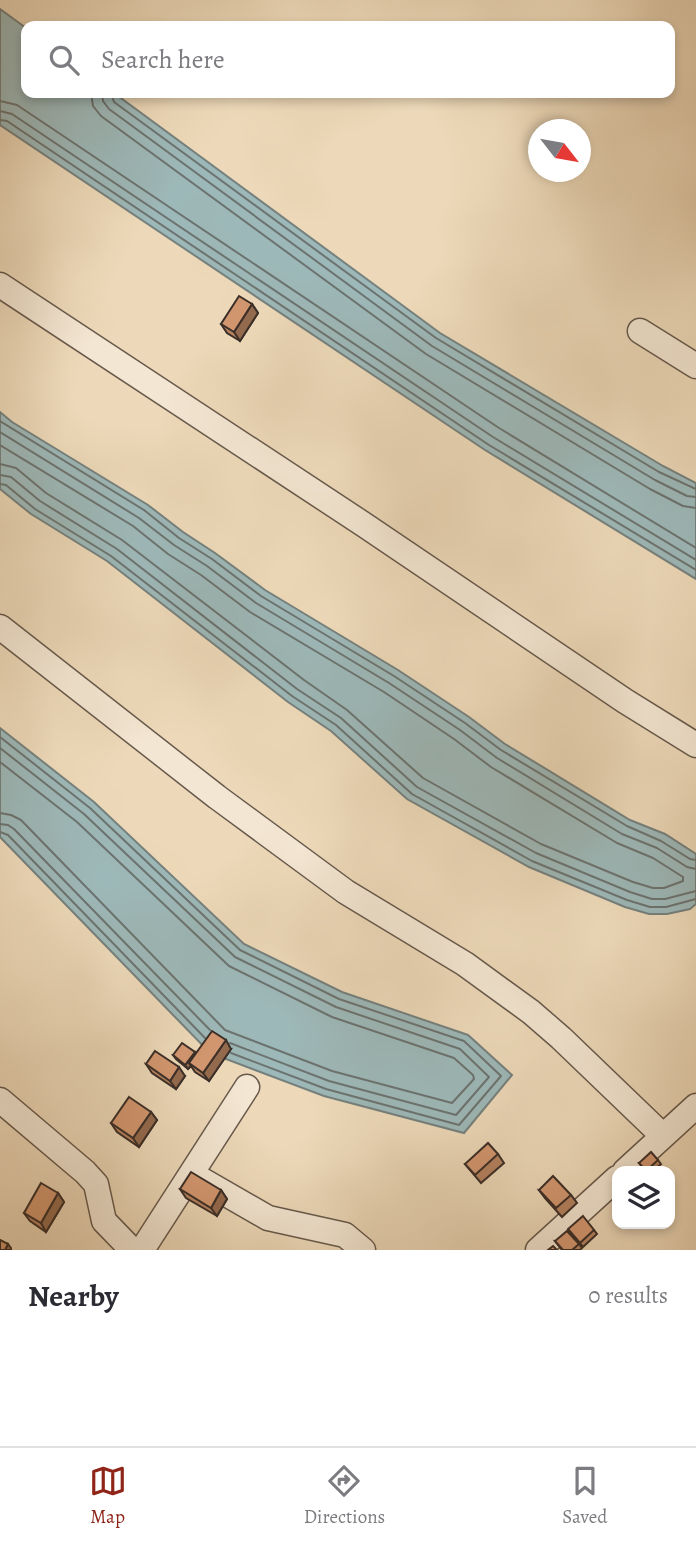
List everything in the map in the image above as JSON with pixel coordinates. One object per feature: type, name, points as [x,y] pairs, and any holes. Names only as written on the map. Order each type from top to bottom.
[{"type":"street","points":[[0,285],[363,524],[625,701],[696,745]]},
{"type":"street","points":[[640,331],[696,366]]},
{"type":"street","points":[[0,627],[217,797],[346,892],[465,964],[531,1012],[663,1136]]},
{"type":"street","points":[[142,1250],[247,1087]]},
{"type":"street","points":[[0,1100],[96,1184],[104,1221],[132,1250]]},
{"type":"street","points":[[630,1166],[696,1106]]},
{"type":"street","points":[[192,1173],[268,1218],[345,1235],[363,1250]]},
{"type":"street","points":[[538,1250],[612,1183]]},
{"type":"water","points":[[0,9],[21,24],[21,98],[121,98],[440,333],[696,483],[696,579],[485,450],[0,125]]},
{"type":"water","points":[[0,412],[148,505],[265,590],[398,670],[505,744],[630,820],[665,834],[696,854],[696,904],[690,909],[667,914],[649,914],[625,907],[529,867],[407,799],[331,731],[288,702],[107,561],[31,514],[0,489]]},
{"type":"water","points":[[0,728],[94,802],[244,944],[342,992],[468,1035],[512,1075],[464,1133],[324,1096],[210,1053],[0,837]]},
{"type":"building","points":[[239,296],[252,304],[234,332],[221,324]]},
{"type":"building","points":[[212,1031],[226,1040],[203,1073],[189,1063]]},
{"type":"building","points":[[182,1043],[195,1052],[185,1065],[173,1055]]},
{"type":"building","points":[[155,1051],[179,1067],[170,1081],[146,1064]]},
{"type":"building","points":[[129,1097],[151,1112],[133,1138],[111,1123]]},
{"type":"building","points":[[488,1143],[498,1154],[475,1175],[465,1164]]},
{"type":"building","points":[[651,1152],[658,1160],[651,1166],[642,1166],[639,1163]]},
{"type":"building","points":[[191,1172],[221,1190],[211,1208],[180,1189]]},
{"type":"building","points":[[553,1176],[571,1195],[556,1208],[539,1190]]},
{"type":"building","points":[[41,1183],[58,1193],[41,1223],[24,1213]]},
{"type":"building","points":[[583,1216],[594,1230],[580,1243],[568,1229]]},
{"type":"building","points":[[567,1231],[579,1244],[572,1250],[563,1250],[555,1241]]},
{"type":"building","points":[[0,1240],[8,1244],[5,1250],[0,1250]]}]
